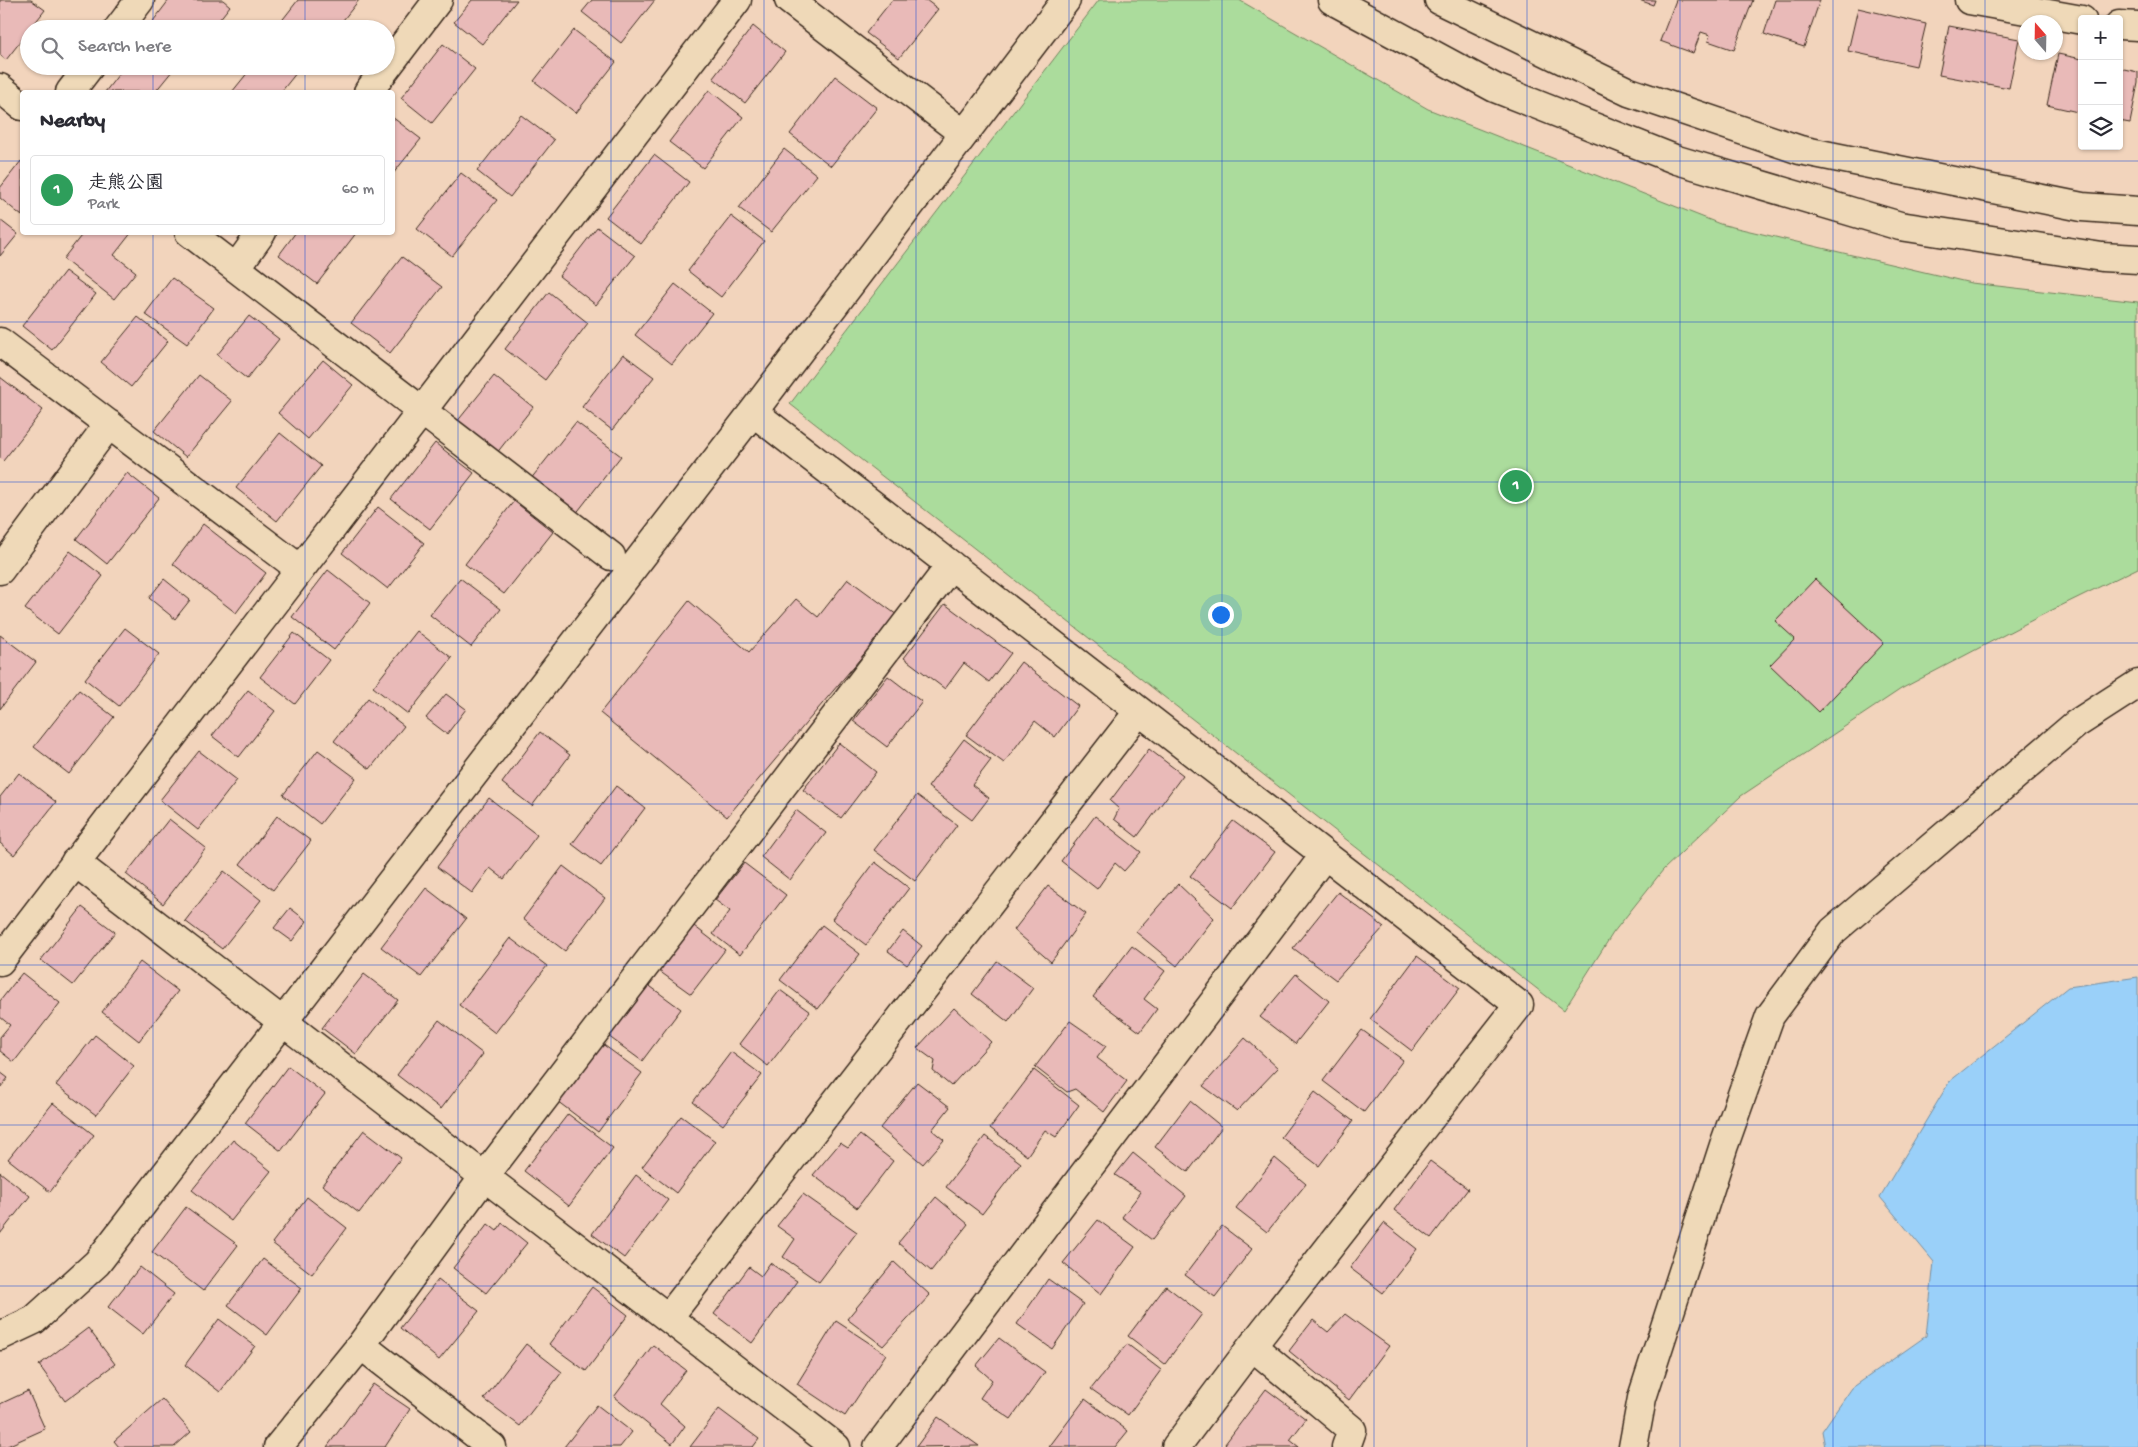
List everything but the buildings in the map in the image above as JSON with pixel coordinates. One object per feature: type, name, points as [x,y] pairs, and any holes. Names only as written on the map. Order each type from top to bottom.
[{"type":"street","points":[[125,20],[140,0]]},
{"type":"street","points":[[395,57],[438,0]]},
{"type":"street","points":[[0,961],[737,0]]},
{"type":"street","points":[[789,0],[964,134]]},
{"type":"street","points":[[0,1336],[34,1320],[97,1263],[753,412],[1066,0]]},
{"type":"street","points":[[1332,0],[1496,88],[1677,160],[1900,226],[2102,257],[2138,260]]},
{"type":"street","points":[[1439,0],[1629,92],[1800,150],[2082,207],[2138,211]]},
{"type":"street","points":[[1969,0],[2078,19]]},
{"type":"street","points":[[2123,25],[2138,26]]},
{"type":"street","points":[[72,90],[83,75]]},
{"type":"street","points":[[370,90],[381,75]]},
{"type":"street","points":[[0,88],[20,104]]},
{"type":"street","points":[[193,235],[611,556]]},
{"type":"street","points":[[236,268],[260,235]]},
{"type":"street","points":[[0,342],[300,569]]},
{"type":"street","points":[[753,412],[1324,856],[1519,1005],[1252,1346],[1176,1447]]},
{"type":"street","points":[[0,570],[109,424]]},
{"type":"street","points":[[278,1447],[361,1345],[484,1177],[951,565]]},
{"type":"street","points":[[1633,1447],[1642,1398],[1724,1146],[1770,1016],[1833,931],[2076,724],[2138,684]]},
{"type":"street","points":[[668,1318],[1139,711]]},
{"type":"street","points":[[878,1447],[1324,856]]},
{"type":"street","points":[[75,862],[282,1024],[836,1447]]},
{"type":"street","points":[[361,1345],[492,1447]]},
{"type":"street","points":[[1252,1346],[1352,1430],[1346,1447]]},
{"type":"green space","points":[[1099,0],[1239,0],[1428,109],[1720,224],[1971,283],[2138,302],[2138,568],[2042,615],[1901,689],[1741,796],[1663,870],[1613,933],[1564,1010],[790,404]]},
{"type":"water","points":[[2138,977],[2138,1447],[1825,1447],[1822,1431],[1852,1388],[1926,1336],[1934,1262],[1880,1197],[1950,1081],[2068,987]]},
{"type":"place","name":"走熊公園","points":[[1516,486]]}]
